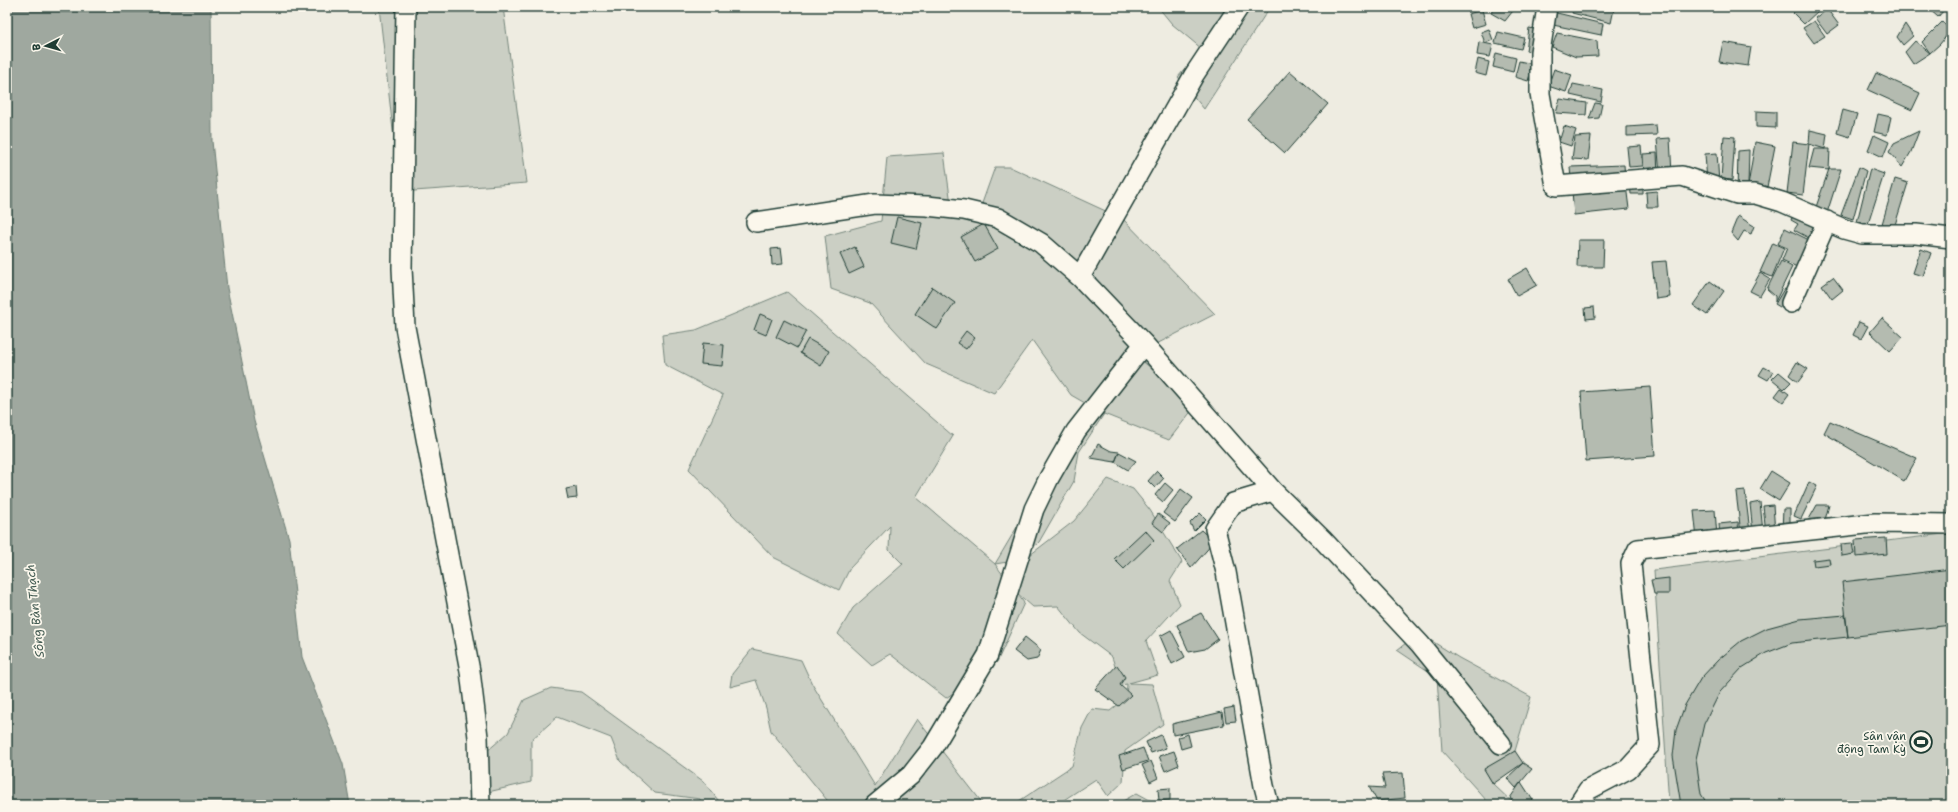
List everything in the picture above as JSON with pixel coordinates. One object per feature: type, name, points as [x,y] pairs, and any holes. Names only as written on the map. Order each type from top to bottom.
[{"type":"street","points":[[406,7],[402,268],[404,320],[470,671],[478,738],[480,805]]},
{"type":"street","points":[[1080,277],[1194,75],[1240,7]]},
{"type":"street","points":[[1547,7],[1540,52],[1540,94],[1556,186],[1682,176],[1737,194],[1755,194],[1782,202],[1862,234],[1916,234],[1951,238]]},
{"type":"street","points":[[756,222],[876,204],[927,206],[964,210],[998,218],[1041,243],[1080,277],[1144,344],[1273,491],[1322,539],[1420,644],[1500,744]]},
{"type":"street","points":[[1791,303],[1827,221]]},
{"type":"street","points":[[875,805],[911,775],[933,747],[988,655],[1034,508],[1049,478],[1076,431],[1144,344]]},
{"type":"street","points":[[1269,805],[1264,786],[1226,572],[1215,529],[1233,503],[1273,491]]},
{"type":"street","points":[[1578,805],[1588,790],[1628,769],[1650,745],[1631,564],[1638,549],[1875,523],[1950,520]]},
{"type":"shaded area","points":[[379,7],[503,7],[527,183],[400,192]]},
{"type":"shaded area","points":[[1158,7],[1270,7],[1204,109],[1178,77],[1202,49],[1172,24]]},
{"type":"shaded area","points":[[944,153],[951,204],[980,209],[995,167],[1010,167],[1123,219],[1215,314],[1135,355],[1196,405],[1169,440],[1104,414],[1071,395],[1032,340],[994,393],[926,364],[870,303],[831,289],[825,236],[881,221],[887,157]]},
{"type":"shaded area","points":[[787,292],[953,436],[916,497],[995,564],[1014,590],[1017,565],[1074,521],[1108,479],[1133,489],[1150,510],[1182,562],[1170,581],[1180,604],[1146,641],[1158,675],[1129,683],[1152,684],[1163,724],[1125,751],[1123,782],[1108,796],[1096,779],[1056,805],[1013,805],[1072,766],[1082,728],[1092,709],[1110,711],[1126,698],[1127,684],[1121,685],[1112,657],[1080,633],[1058,606],[1033,607],[1017,593],[1024,603],[997,662],[946,698],[890,654],[872,665],[838,634],[853,608],[903,564],[889,550],[890,526],[850,568],[839,590],[773,557],[689,469],[723,395],[665,365],[662,335],[696,330]]},
{"type":"shaded area","points":[[1104,414],[1079,452],[1074,481],[1039,542],[1020,560],[995,564],[1068,441],[1087,422]]},
{"type":"shaded area","points":[[1951,533],[1951,805],[1669,805],[1654,570]]},
{"type":"shaded area","points":[[1419,633],[1459,658],[1531,697],[1515,751],[1485,770],[1493,784],[1515,805],[1488,805],[1487,801],[1442,751],[1437,677],[1397,650]]},
{"type":"shaded area","points":[[752,649],[801,660],[812,684],[875,786],[917,719],[984,805],[831,805],[771,731],[766,708],[756,680],[730,687],[732,674]]},
{"type":"shaded area","points":[[551,688],[581,692],[703,781],[722,805],[701,805],[700,799],[655,793],[620,761],[611,738],[557,717],[531,740],[531,782],[488,792],[479,758],[508,733],[524,700]]},
{"type":"shaded area","points":[[1137,793],[1159,805],[1116,805]]},
{"type":"water","name":"Sông Bàn Thạch","points":[[7,7],[211,7],[212,141],[227,288],[254,421],[289,539],[302,657],[343,764],[350,805],[7,805]]},
{"type":"building","points":[[1495,7],[1516,7],[1505,21],[1491,13]]},
{"type":"building","points":[[1574,7],[1604,7],[1614,9],[1611,23],[1572,13]]},
{"type":"building","points":[[1799,7],[1817,7],[1819,10],[1804,24],[1793,13]]},
{"type":"building","points":[[1931,7],[1941,7],[1944,10],[1938,17],[1929,9]]},
{"type":"building","points":[[1827,9],[1839,25],[1827,34],[1815,18]]},
{"type":"building","points":[[1482,10],[1486,24],[1472,28],[1468,14]]},
{"type":"building","points":[[1557,13],[1603,24],[1601,35],[1553,25]]},
{"type":"building","points":[[1814,21],[1825,36],[1814,43],[1803,28]]},
{"type":"building","points":[[1942,22],[1951,30],[1940,44],[1930,53],[1922,42]]},
{"type":"building","points":[[1905,24],[1913,36],[1903,45],[1897,37]]},
{"type":"building","points":[[1529,28],[1540,30],[1536,53],[1526,51]]},
{"type":"building","points":[[1489,29],[1493,40],[1485,43],[1481,32]]},
{"type":"building","points":[[1498,32],[1524,38],[1521,49],[1495,43]]},
{"type":"building","points":[[1557,33],[1597,41],[1598,56],[1576,57],[1552,47]]},
{"type":"building","points":[[1915,41],[1930,53],[1913,64],[1905,52]]},
{"type":"building","points":[[1479,42],[1493,45],[1490,57],[1477,55]]},
{"type":"building","points":[[1723,42],[1751,47],[1748,66],[1719,62]]},
{"type":"building","points":[[1496,53],[1516,58],[1513,72],[1493,67]]},
{"type":"building","points":[[1478,59],[1489,62],[1486,76],[1475,73]]},
{"type":"building","points":[[1519,61],[1533,64],[1528,81],[1515,77]]},
{"type":"building","points":[[1554,69],[1572,75],[1566,92],[1548,86]]},
{"type":"building","points":[[1290,71],[1328,104],[1285,153],[1247,119]]},
{"type":"building","points":[[1876,73],[1920,93],[1912,110],[1868,90]]},
{"type":"building","points":[[1573,84],[1603,90],[1601,102],[1570,95]]},
{"type":"building","points":[[1560,99],[1587,103],[1586,115],[1556,113]]},
{"type":"building","points":[[1595,103],[1602,104],[1599,118],[1589,119]]},
{"type":"building","points":[[1843,110],[1857,114],[1850,137],[1837,133]]},
{"type":"building","points":[[1756,111],[1776,112],[1776,128],[1756,127]]},
{"type":"building","points":[[1878,114],[1891,117],[1887,135],[1874,132]]},
{"type":"building","points":[[1656,125],[1657,135],[1627,136],[1627,127]]},
{"type":"building","points":[[1564,126],[1576,130],[1571,146],[1559,142]]},
{"type":"building","points":[[1810,130],[1827,134],[1825,149],[1809,144]]},
{"type":"building","points":[[1919,131],[1911,152],[1902,167],[1889,152],[1894,143]]},
{"type":"building","points":[[1874,135],[1889,142],[1883,157],[1868,150]]},
{"type":"building","points":[[1591,136],[1588,160],[1572,159],[1575,137]]},
{"type":"building","points":[[1724,136],[1735,137],[1732,180],[1721,179]]},
{"type":"building","points":[[1670,138],[1672,174],[1660,175],[1657,139]]},
{"type":"building","points":[[1755,142],[1775,146],[1767,187],[1748,186]]},
{"type":"building","points":[[1793,142],[1809,144],[1803,195],[1787,193]]},
{"type":"building","points":[[1641,146],[1643,166],[1629,167],[1627,147]]},
{"type":"building","points":[[1814,149],[1830,149],[1829,170],[1809,168]]},
{"type":"building","points":[[1749,150],[1748,186],[1737,194],[1738,151]]},
{"type":"building","points":[[1657,153],[1658,176],[1644,177],[1643,154]]},
{"type":"building","points":[[1717,153],[1719,182],[1707,182],[1705,154]]},
{"type":"building","points":[[1624,165],[1625,177],[1571,179],[1570,167]]},
{"type":"building","points":[[1859,167],[1866,171],[1853,219],[1841,215]]},
{"type":"building","points":[[1829,169],[1841,169],[1827,213],[1815,210]]},
{"type":"building","points":[[1870,169],[1884,174],[1868,224],[1857,222]]},
{"type":"building","points":[[1895,179],[1908,183],[1894,228],[1882,224]]},
{"type":"building","points":[[1643,181],[1643,194],[1631,194],[1630,182]]},
{"type":"building","points":[[1626,185],[1629,209],[1574,215],[1572,191]]},
{"type":"building","points":[[1657,191],[1658,207],[1647,207],[1646,192]]},
{"type":"building","points":[[1794,213],[1816,225],[1809,238],[1794,230],[1798,224],[1791,220]]},
{"type":"building","points":[[1738,216],[1754,226],[1751,234],[1744,231],[1738,241],[1731,233]]},
{"type":"building","points":[[897,217],[922,223],[916,249],[891,243]]},
{"type":"building","points":[[984,224],[998,249],[975,262],[961,237]]},
{"type":"building","points":[[1785,228],[1809,240],[1797,267],[1782,260],[1787,248],[1778,244]]},
{"type":"building","points":[[1578,240],[1604,240],[1603,267],[1577,267]]},
{"type":"building","points":[[1773,243],[1784,248],[1772,277],[1760,272]]},
{"type":"building","points":[[855,247],[864,267],[849,274],[840,254]]},
{"type":"building","points":[[781,248],[783,264],[772,265],[771,249]]},
{"type":"building","points":[[1921,249],[1931,253],[1923,276],[1913,273]]},
{"type":"building","points":[[1666,261],[1670,297],[1656,299],[1652,262]]},
{"type":"building","points":[[1781,261],[1792,267],[1775,302],[1775,296],[1767,289]]},
{"type":"building","points":[[1527,268],[1537,285],[1517,296],[1508,279]]},
{"type":"building","points":[[1760,273],[1770,279],[1760,296],[1750,291]]},
{"type":"building","points":[[1833,277],[1843,290],[1832,299],[1822,285]]},
{"type":"building","points":[[1710,281],[1724,291],[1707,315],[1693,305]]},
{"type":"building","points":[[932,287],[955,303],[937,329],[915,314]]},
{"type":"building","points":[[1784,289],[1798,297],[1788,312],[1775,304]]},
{"type":"building","points":[[1594,307],[1595,318],[1586,319],[1585,308]]},
{"type":"building","points":[[760,314],[772,319],[766,335],[754,330]]},
{"type":"building","points":[[1882,318],[1903,337],[1890,351],[1870,332]]},
{"type":"building","points":[[784,320],[806,331],[797,348],[776,337]]},
{"type":"building","points":[[1859,322],[1868,326],[1861,339],[1853,335]]},
{"type":"building","points":[[966,331],[975,338],[966,349],[957,343]]},
{"type":"building","points":[[808,339],[829,351],[821,366],[800,353]]},
{"type":"building","points":[[703,343],[724,345],[722,366],[701,364]]},
{"type":"building","points":[[1797,362],[1808,369],[1798,382],[1789,375]]},
{"type":"building","points":[[1764,367],[1773,372],[1768,380],[1759,375]]},
{"type":"building","points":[[1779,372],[1791,382],[1784,389],[1772,379]]},
{"type":"building","points":[[1650,387],[1655,456],[1586,461],[1581,392]]},
{"type":"building","points":[[1781,388],[1789,394],[1783,402],[1775,396]]},
{"type":"building","points":[[1830,421],[1917,458],[1904,481],[1824,433]]},
{"type":"building","points":[[1098,444],[1111,451],[1119,452],[1115,462],[1091,458]]},
{"type":"building","points":[[1119,452],[1136,461],[1128,470],[1115,462]]},
{"type":"building","points":[[1157,471],[1164,478],[1155,488],[1148,481]]},
{"type":"building","points":[[1771,471],[1790,483],[1779,501],[1760,489]]},
{"type":"building","points":[[1809,482],[1817,486],[1801,519],[1794,516]]},
{"type":"building","points":[[1165,483],[1173,490],[1163,502],[1155,495]]},
{"type":"building","points":[[576,487],[577,498],[568,499],[566,489]]},
{"type":"building","points":[[1181,489],[1193,498],[1175,522],[1163,513]]},
{"type":"building","points":[[1745,491],[1750,532],[1741,534],[1736,492]]},
{"type":"building","points":[[1760,502],[1763,532],[1753,533],[1750,504]]},
{"type":"building","points":[[1773,505],[1775,532],[1766,533],[1763,506]]},
{"type":"building","points":[[1817,505],[1829,505],[1825,520],[1808,521]]},
{"type":"building","points":[[1783,509],[1790,509],[1790,531],[1782,530]]},
{"type":"building","points":[[1715,510],[1717,537],[1697,539],[1694,511]]},
{"type":"building","points":[[1200,513],[1206,519],[1194,531],[1190,523]]},
{"type":"building","points":[[1158,514],[1170,523],[1163,532],[1152,523]]},
{"type":"building","points":[[1738,522],[1739,535],[1720,538],[1719,524]]},
{"type":"building","points":[[1145,530],[1154,540],[1124,569],[1114,559]]},
{"type":"building","points":[[1201,530],[1214,542],[1191,568],[1177,549]]},
{"type":"building","points":[[1886,538],[1887,554],[1856,557],[1855,540]]},
{"type":"building","points":[[1852,543],[1854,554],[1842,556],[1841,544]]},
{"type":"building","points":[[1829,558],[1830,564],[1814,566],[1813,560]]},
{"type":"building","points":[[1951,569],[1951,625],[1848,637],[1842,582]]},
{"type":"building","points":[[1669,578],[1669,594],[1654,594],[1651,580]]},
{"type":"building","points":[[1201,613],[1218,639],[1205,649],[1189,652],[1177,625]]},
{"type":"building","points":[[1845,615],[1848,637],[1792,643],[1766,653],[1742,668],[1720,692],[1704,724],[1696,759],[1701,794],[1708,805],[1681,805],[1673,756],[1676,730],[1685,705],[1701,678],[1718,660],[1741,641],[1767,628],[1800,619]]},
{"type":"building","points":[[1171,630],[1185,657],[1172,664],[1160,636]]},
{"type":"building","points":[[1025,637],[1041,650],[1037,659],[1027,661],[1014,651]]},
{"type":"building","points":[[1117,665],[1125,677],[1120,685],[1131,695],[1119,706],[1095,689]]},
{"type":"building","points":[[1234,707],[1236,721],[1226,722],[1224,709]]},
{"type":"building","points":[[1222,712],[1224,725],[1173,735],[1172,724]]},
{"type":"building","points":[[1188,734],[1191,746],[1181,749],[1178,737]]},
{"type":"building","points":[[1161,735],[1166,748],[1151,753],[1146,742]]},
{"type":"building","points":[[1143,748],[1148,761],[1123,769],[1119,756]]},
{"type":"building","points":[[1174,751],[1179,765],[1165,771],[1159,756]]},
{"type":"building","points":[[1515,751],[1523,763],[1493,784],[1484,769]]},
{"type":"building","points":[[1151,761],[1158,778],[1150,782],[1142,765]]},
{"type":"building","points":[[1523,763],[1532,769],[1516,788],[1507,778]]},
{"type":"building","points":[[1403,773],[1405,798],[1377,801],[1369,787],[1385,788],[1382,774]]},
{"type":"building","points":[[1521,782],[1536,805],[1515,805],[1510,798]]},
{"type":"building","points":[[1170,788],[1170,800],[1159,801],[1158,789]]},
{"type":"place","name":"Sân vận động Tam Kỳ","points":[[1921,742]]}]
